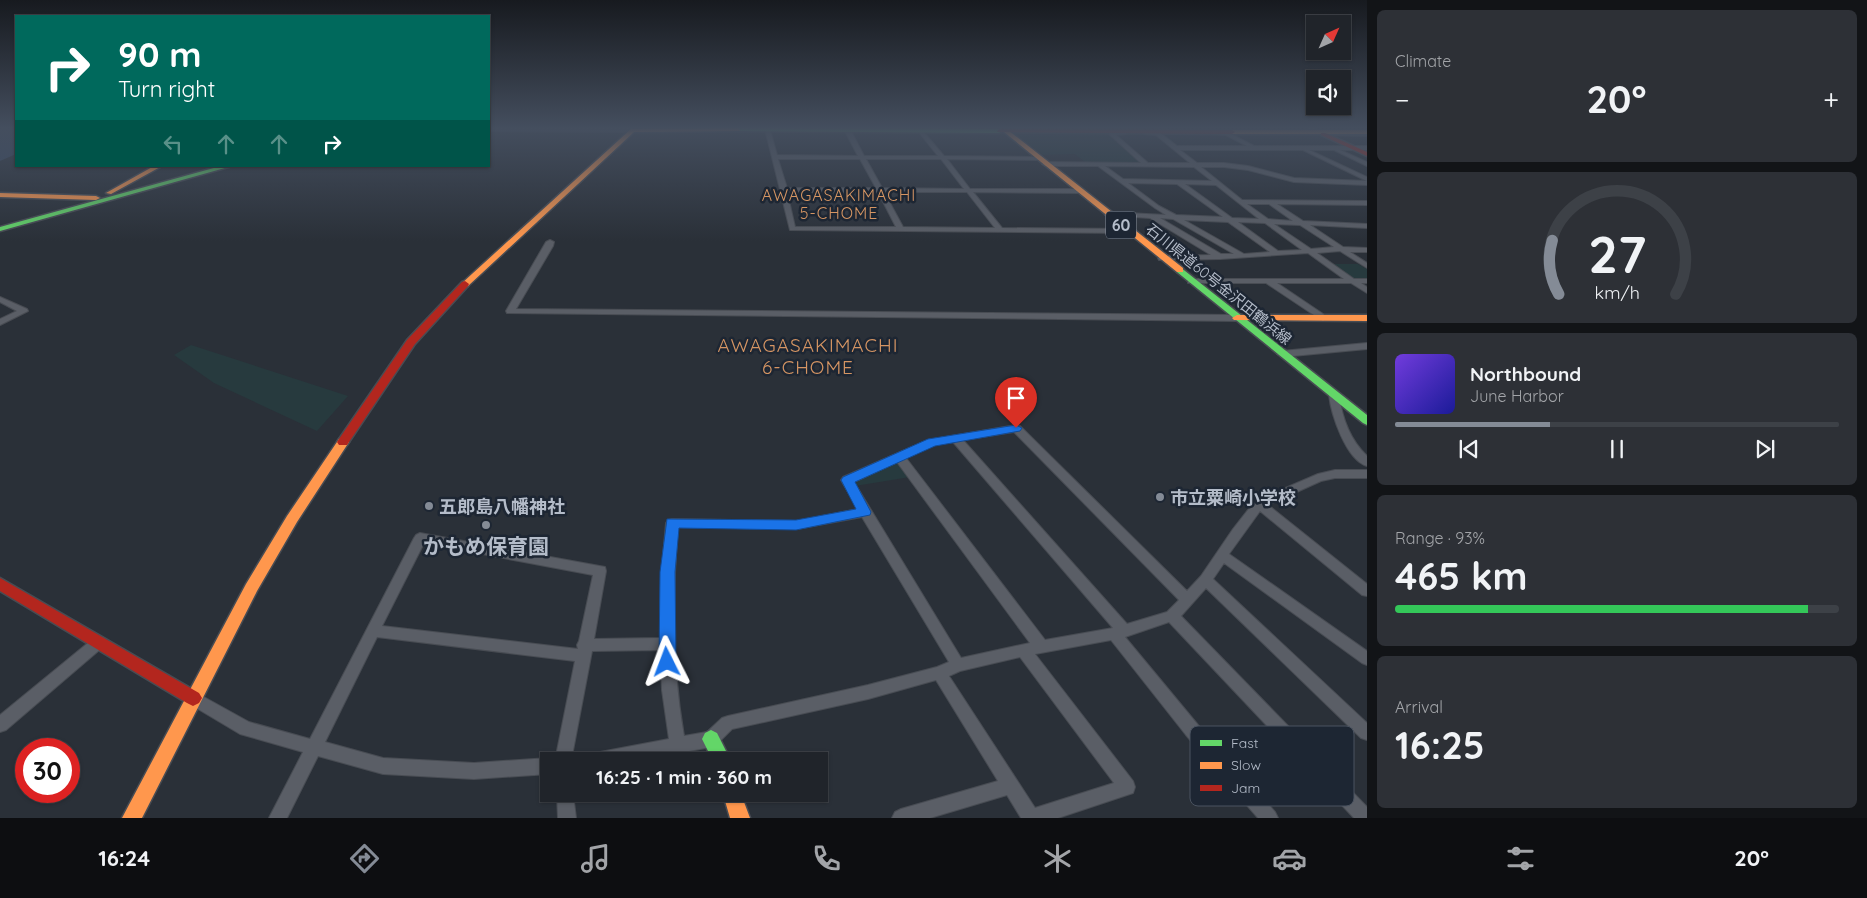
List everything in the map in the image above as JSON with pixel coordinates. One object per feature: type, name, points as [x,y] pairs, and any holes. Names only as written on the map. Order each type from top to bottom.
[{"type":"street","points":[[132,818],[251,588],[292,519],[358,417],[411,342],[457,292],[595,165]]},
{"type":"street","points":[[777,165],[792,229],[1129,231]]},
{"type":"street","points":[[866,165],[901,230]]},
{"type":"street","points":[[949,165],[1000,230]]},
{"type":"street","name":"石川県道60号金沢田鶴浜線","points":[[1047,165],[1367,421]]},
{"type":"street","points":[[1101,165],[1173,216],[1243,256]]},
{"type":"street","points":[[1195,165],[1265,221],[1306,251],[1367,291]]},
{"type":"street","points":[[1213,165],[1242,167],[1294,180],[1367,183]]},
{"type":"street","points":[[1338,165],[1367,179]]},
{"type":"street","points":[[88,205],[157,167]]},
{"type":"street","points":[[0,229],[225,167]]},
{"type":"street","points":[[1121,181],[1217,183]]},
{"type":"street","points":[[1178,182],[1276,253]]},
{"type":"street","points":[[784,190],[1079,191]]},
{"type":"street","points":[[0,195],[98,198]]},
{"type":"street","points":[[1241,202],[1367,203]]},
{"type":"street","points":[[1272,203],[1367,266]]},
{"type":"street","points":[[1107,214],[1367,226]]},
{"type":"street","points":[[1150,216],[1220,257]]},
{"type":"street","points":[[550,242],[550,246],[510,311],[1367,318]]},
{"type":"street","points":[[1162,258],[1243,256],[1339,249],[1367,250]]},
{"type":"street","points":[[1190,280],[1268,282],[1367,281]]},
{"type":"street","points":[[1268,282],[1323,318]]},
{"type":"street","points":[[0,299],[24,311],[0,322]]},
{"type":"street","points":[[1282,354],[1367,346]]},
{"type":"street","points":[[1334,395],[1335,407],[1350,443],[1367,462]]},
{"type":"street","points":[[958,665],[847,480],[932,442],[1016,428],[1187,600]]},
{"type":"street","points":[[955,438],[1119,633],[1190,727]]},
{"type":"street","points":[[899,456],[1041,646]]},
{"type":"street","points":[[645,752],[711,739],[728,723],[859,695],[939,673],[958,665],[1023,650],[1119,633],[1172,616],[1206,580],[1237,532],[1259,504],[1318,478],[1336,474],[1367,474]]},
{"type":"street","points":[[1259,504],[1367,592]]},
{"type":"street","points":[[678,746],[672,716],[666,644],[668,572],[672,523],[796,525],[865,512]]},
{"type":"street","points":[[278,818],[420,538],[600,571],[565,752]]},
{"type":"street","points":[[1223,556],[1367,659]]},
{"type":"street","points":[[1206,580],[1367,733]]},
{"type":"street","points":[[0,584],[246,729],[383,766],[474,771],[540,767]]},
{"type":"street","points":[[1172,616],[1278,726]]},
{"type":"street","points":[[372,631],[583,651],[666,644]]},
{"type":"street","points":[[0,725],[99,642]]},
{"type":"street","points":[[939,673],[1031,818],[1127,787],[1023,650]]},
{"type":"street","points":[[711,739],[718,752]]},
{"type":"street","points":[[901,818],[1010,786]]},
{"type":"street","points":[[566,802],[567,818]]},
{"type":"street","points":[[735,802],[740,818]]},
{"type":"street","points":[[1258,806],[1269,818]]},
{"type":"street","points":[[1354,806],[1366,818]]},
{"type":"green space","points":[[1331,264],[1358,264],[1367,269],[1367,279],[1353,279]]},
{"type":"green space","points":[[191,345],[348,396],[317,431],[214,383],[174,355]]},
{"type":"green space","points":[[894,463],[900,464],[910,477],[855,486],[855,480]]},
{"type":"traffic: fast","points":[[0,229],[225,167]]},
{"type":"traffic: fast","points":[[1180,270],[1367,421]]},
{"type":"traffic: fast","points":[[711,739],[718,752]]},
{"type":"traffic: slow","points":[[465,284],[595,165]]},
{"type":"traffic: slow","points":[[1049,165],[1180,270]]},
{"type":"traffic: slow","points":[[109,193],[157,167]]},
{"type":"traffic: slow","points":[[0,195],[96,198]]},
{"type":"traffic: slow","points":[[1237,318],[1367,318]]},
{"type":"traffic: slow","points":[[132,818],[251,588],[292,519],[343,442]]},
{"type":"traffic: slow","points":[[735,802],[740,818]]},
{"type":"traffic: jam","points":[[343,442],[411,342],[465,284]]},
{"type":"traffic: jam","points":[[0,584],[193,698]]},
{"type":"place","name":"市立粟崎小学校","points":[[1160,497]]},
{"type":"place","name":"五郎島八幡神社","points":[[429,506]]},
{"type":"place","name":"かもめ保育園","points":[[486,525]]},
{"type":"district","name":"AWAGASAKIMACHI 5-CHOME","points":[[839,204]]},
{"type":"district","name":"AWAGASAKIMACHI 6-CHOME","points":[[808,356]]},
{"type":"route","points":[[667,662],[668,572],[672,523],[796,525],[865,512],[847,480],[932,442],[1016,428]]}]
